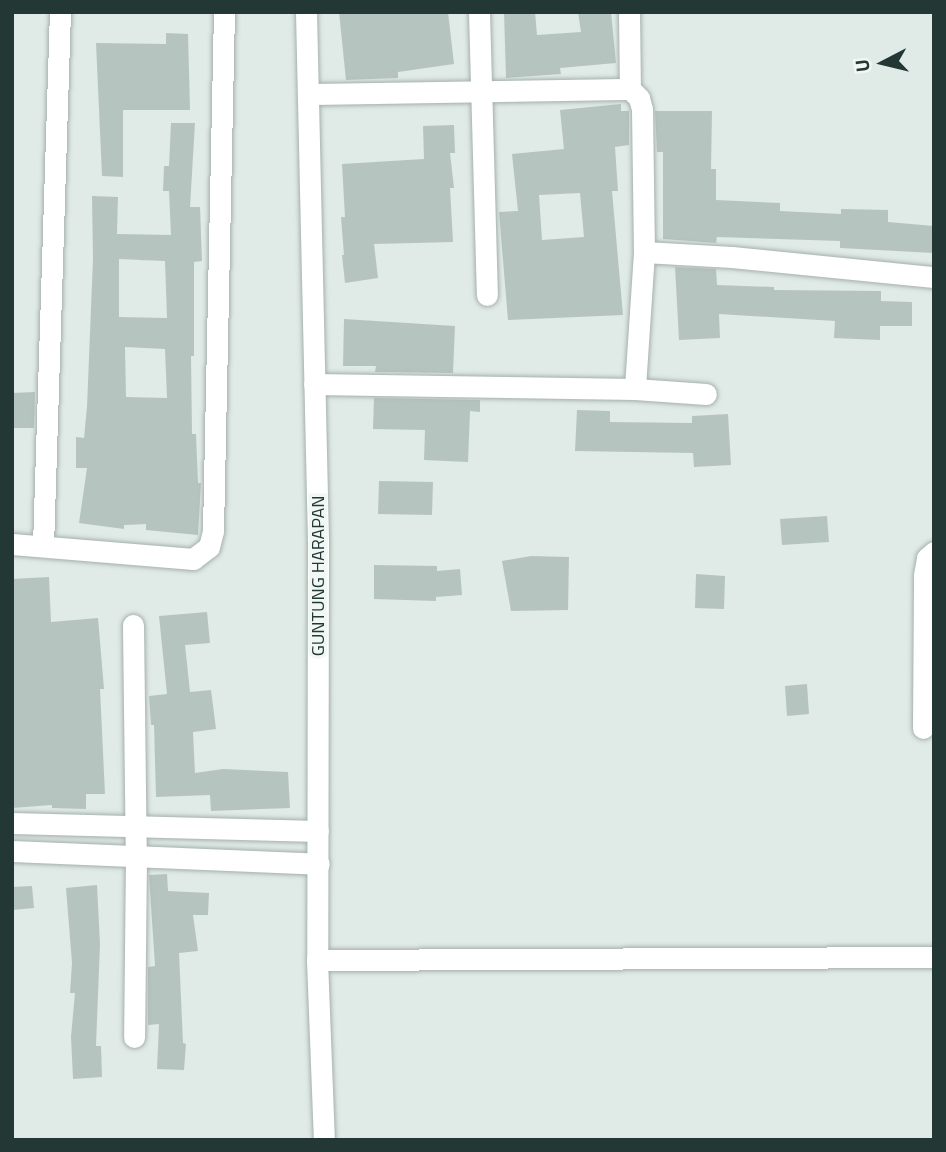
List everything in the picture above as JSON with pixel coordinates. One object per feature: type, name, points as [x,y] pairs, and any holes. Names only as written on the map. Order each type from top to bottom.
[{"type":"street","points":[[43,546],[60,12]]},
{"type":"street","points":[[12,544],[193,559],[204,553],[212,541],[224,12]]},
{"type":"street","name":"GUNTUNG HARAPAN","points":[[306,12],[318,542],[317,960],[324,1140]]},
{"type":"street","points":[[479,12],[487,295]]},
{"type":"street","points":[[629,12],[630,89],[639,98],[642,109],[644,252],[635,389]]},
{"type":"street","points":[[308,94],[630,89]]},
{"type":"street","points":[[644,252],[934,277]]},
{"type":"street","points":[[314,384],[635,389],[706,394]]},
{"type":"street","points":[[923,728],[924,575],[926,558],[934,552]]},
{"type":"street","points":[[133,625],[136,825],[134,1037]]},
{"type":"street","points":[[12,823],[318,831]]},
{"type":"street","points":[[12,851],[319,864]]},
{"type":"street","points":[[317,960],[934,957]]},
{"type":"building","points":[[339,12],[448,12],[454,64],[398,72],[398,78],[346,80]]},
{"type":"building","points":[[504,12],[535,12],[537,35],[581,32],[578,12],[611,12],[616,63],[560,68],[561,74],[506,78]]},
{"type":"building","points":[[166,33],[188,34],[190,110],[123,110],[123,177],[102,176],[96,43],[166,44]]},
{"type":"building","points":[[621,104],[621,111],[629,111],[629,145],[615,147],[618,191],[612,191],[623,315],[508,320],[499,212],[518,211],[512,154],[564,149],[560,110]],"holes":[[[580,193],[584,237],[542,240],[539,195]]]},
{"type":"building","points":[[655,111],[712,111],[711,169],[716,169],[716,200],[780,203],[780,211],[841,214],[841,209],[888,210],[888,222],[934,226],[934,253],[840,248],[840,241],[717,237],[716,243],[663,239],[663,152],[657,152]]},
{"type":"building","points":[[171,123],[195,123],[190,207],[200,207],[202,261],[194,262],[194,356],[191,356],[192,434],[196,434],[198,483],[201,483],[198,535],[146,530],[146,524],[124,525],[124,529],[79,523],[87,468],[76,468],[76,437],[84,438],[87,407],[93,259],[92,196],[118,197],[117,234],[171,235],[169,191],[163,191],[164,166],[169,166]],"holes":[[[119,259],[165,261],[167,318],[119,317]],[[125,347],[165,349],[167,398],[126,397]]]},
{"type":"building","points":[[454,125],[455,153],[450,153],[454,188],[450,188],[453,242],[374,244],[378,278],[345,283],[341,217],[345,217],[342,164],[424,159],[423,126]]},
{"type":"building","points":[[675,267],[716,269],[717,285],[774,287],[774,290],[881,291],[881,301],[912,302],[912,326],[880,326],[880,340],[834,338],[835,321],[719,314],[720,338],[679,340]]},
{"type":"building","points":[[344,319],[455,326],[453,373],[375,372],[376,366],[343,366]]},
{"type":"building","points":[[35,392],[34,428],[12,428],[12,393]]},
{"type":"building","points":[[374,398],[480,400],[480,412],[470,411],[468,462],[424,460],[425,430],[373,429]]},
{"type":"building","points":[[577,410],[610,411],[610,422],[692,423],[692,416],[728,414],[731,465],[694,467],[693,453],[575,451]]},
{"type":"building","points":[[379,481],[433,482],[432,515],[378,514]]},
{"type":"building","points":[[827,516],[829,542],[782,545],[780,519]]},
{"type":"building","points":[[531,556],[569,557],[568,610],[511,611],[502,561]]},
{"type":"building","points":[[374,565],[437,566],[437,571],[460,569],[462,595],[436,597],[436,601],[374,599]]},
{"type":"building","points":[[696,574],[725,576],[724,609],[695,608]]},
{"type":"building","points":[[49,577],[51,622],[98,618],[104,689],[100,689],[105,794],[86,794],[86,809],[52,808],[52,805],[12,808],[12,579]]},
{"type":"building","points":[[207,612],[210,643],[185,645],[190,692],[211,690],[216,729],[193,732],[195,773],[223,769],[288,772],[290,808],[211,811],[210,795],[156,797],[154,725],[151,725],[149,696],[167,694],[159,616]]},
{"type":"building","points":[[807,684],[809,714],[787,716],[785,686]]},
{"type":"building","points":[[167,874],[168,891],[209,893],[208,915],[193,915],[198,951],[179,953],[183,1043],[186,1044],[184,1070],[157,1069],[159,1024],[148,1025],[148,967],[155,966],[149,875]]},
{"type":"building","points":[[97,885],[100,944],[96,1046],[101,1046],[102,1077],[73,1079],[71,1037],[75,993],[70,993],[72,963],[66,888]]},
{"type":"building","points":[[32,886],[34,908],[12,910],[12,887]]}]
